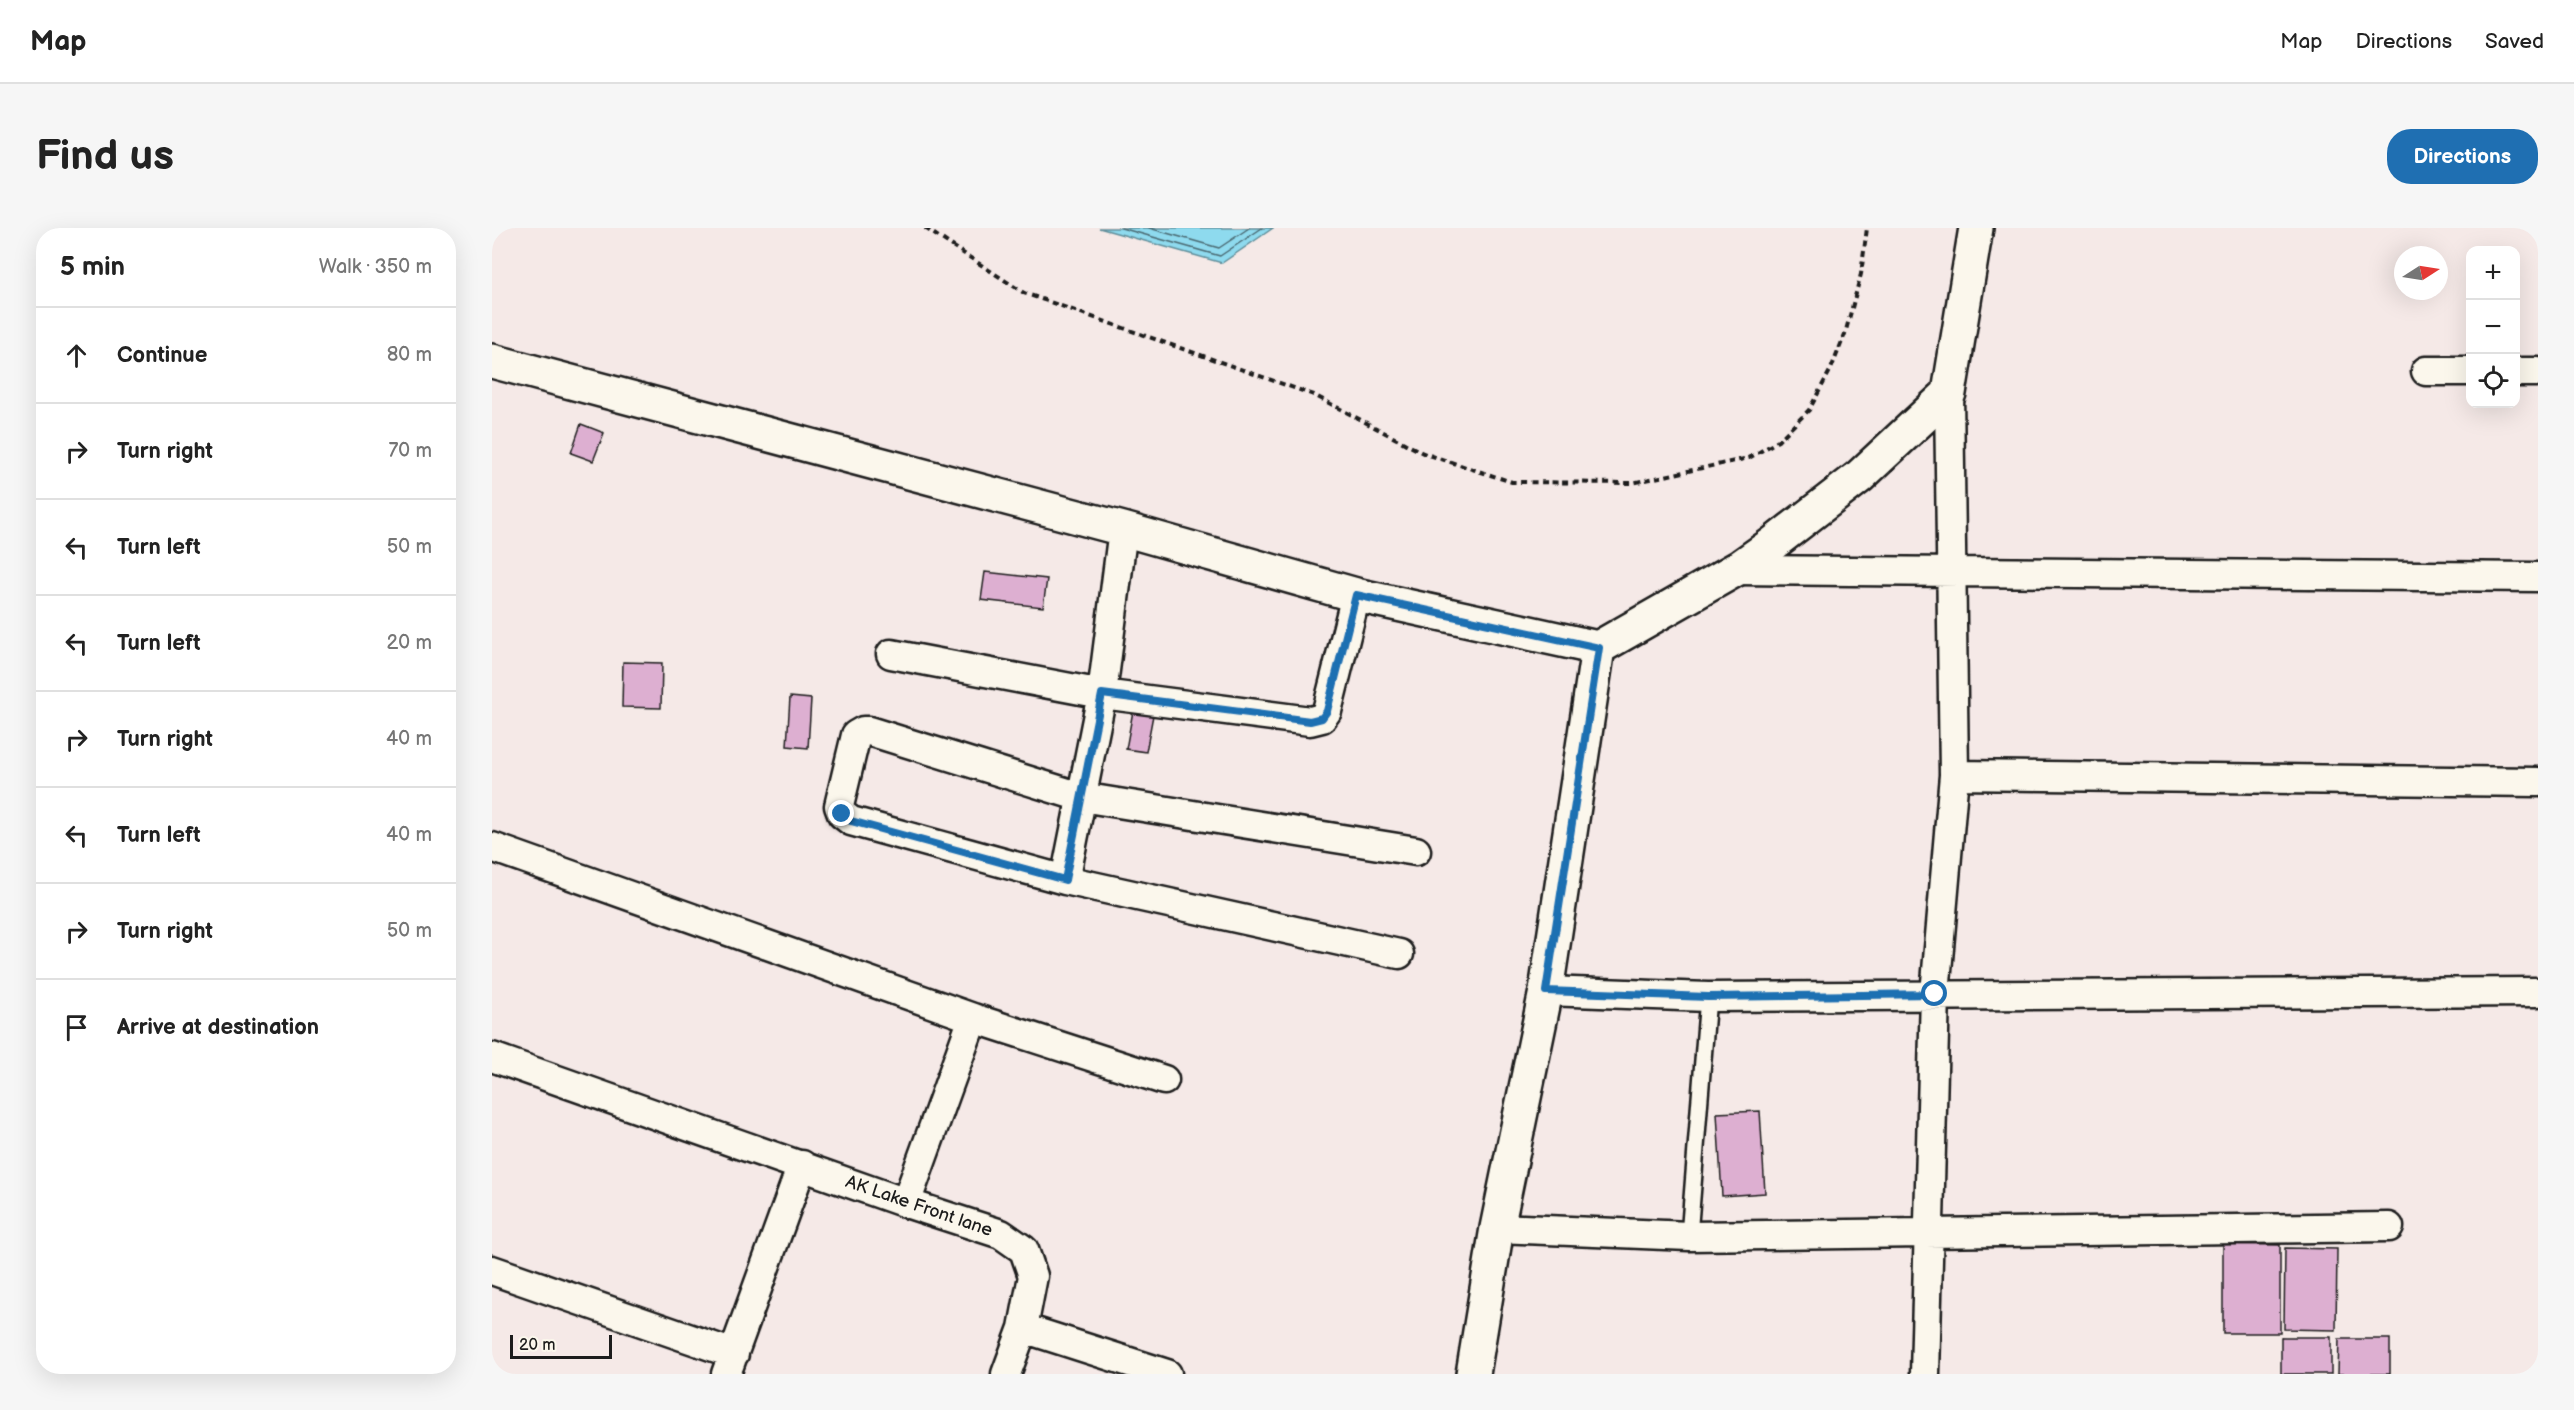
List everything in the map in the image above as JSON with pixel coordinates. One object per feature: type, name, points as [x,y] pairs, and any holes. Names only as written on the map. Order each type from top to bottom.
[{"type":"street","points":[[1925,1374],[1935,994],[1954,775],[1949,393],[1976,228]]},
{"type":"street","points":[[492,361],[1123,529],[1356,595],[1599,648],[1734,570],[1859,477],[1949,393]]},
{"type":"street","points":[[2426,371],[2466,371]]},
{"type":"street","points":[[2520,372],[2538,372]]},
{"type":"street","points":[[1065,880],[1102,694],[1123,529]]},
{"type":"street","points":[[1734,570],[2538,577]]},
{"type":"street","points":[[891,654],[1102,694],[1310,721],[1322,718],[1327,711],[1356,595]]},
{"type":"street","points":[[1473,1374],[1497,1228],[1546,991],[1599,648]]},
{"type":"street","points":[[1399,954],[1065,880],[851,821],[842,814],[839,806],[856,735],[869,731],[1081,797],[1416,851]]},
{"type":"street","points":[[1954,775],[2538,782]]},
{"type":"street","points":[[492,846],[973,1018],[1164,1080]]},
{"type":"street","points":[[1546,991],[1708,997],[2538,992]]},
{"type":"street","points":[[906,1203],[973,1018]]},
{"type":"street","name":"AK Lake Front lane","points":[[492,1057],[906,1203],[1001,1234],[1024,1250],[1033,1276],[1023,1328],[1006,1374]]},
{"type":"street","points":[[492,1270],[730,1364],[801,1165]]},
{"type":"street","points":[[1497,1228],[1689,1236],[2389,1227]]},
{"type":"street","points":[[1023,1328],[1167,1374]]},
{"type":"lane","points":[[1689,1236],[1708,997]]},
{"type":"path","points":[[925,228],[1024,293],[1314,395],[1423,453],[1512,482],[1610,483],[1632,483],[1749,458],[1778,441],[1809,410],[1835,360],[1845,334],[1861,274],[1867,228]]},
{"type":"water","points":[[1099,228],[1273,228],[1222,263]]},
{"type":"building","points":[[581,424],[604,433],[593,461],[571,453]]},
{"type":"building","points":[[985,572],[1047,579],[1043,607],[981,600]]},
{"type":"building","points":[[623,662],[662,663],[661,708],[622,707]]},
{"type":"building","points":[[790,697],[811,699],[808,748],[787,746]]},
{"type":"building","points":[[1133,711],[1153,715],[1146,752],[1126,749]]},
{"type":"building","points":[[1760,1111],[1765,1193],[1722,1196],[1717,1113]]},
{"type":"building","points":[[2223,1244],[2280,1245],[2280,1333],[2223,1333]]},
{"type":"building","points":[[2285,1248],[2337,1249],[2336,1330],[2284,1329]]},
{"type":"building","points":[[2281,1337],[2331,1337],[2331,1374],[2281,1374]]},
{"type":"building","points":[[2339,1339],[2390,1339],[2390,1374],[2338,1374]]},
{"type":"route","points":[[842,814],[851,821],[1065,880],[1102,694],[1310,721],[1322,718],[1327,711],[1356,595],[1599,648],[1546,991],[1708,997],[1935,994]]}]
